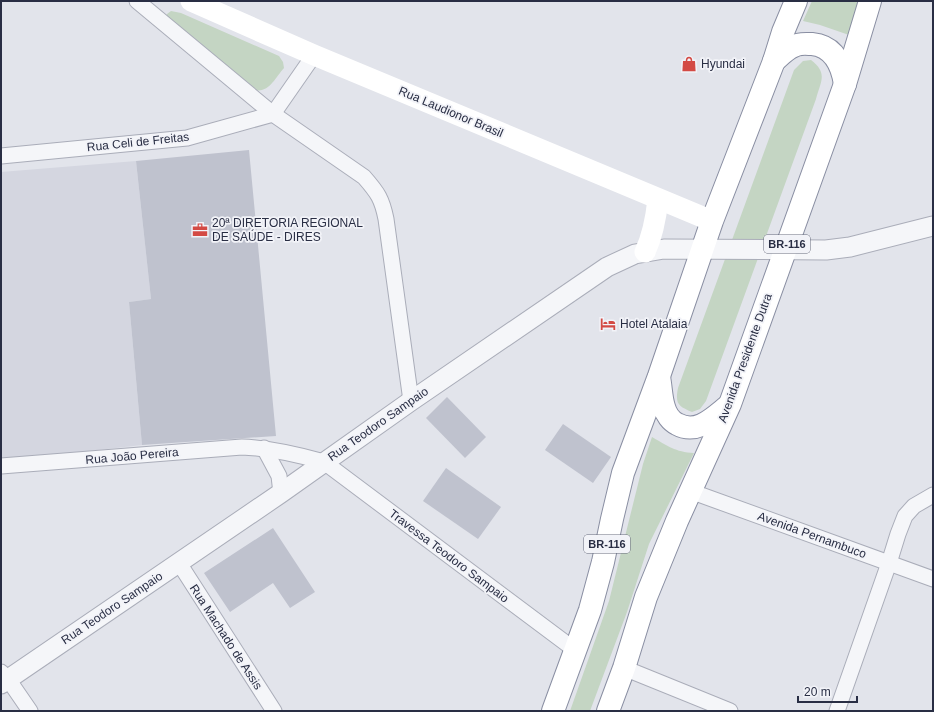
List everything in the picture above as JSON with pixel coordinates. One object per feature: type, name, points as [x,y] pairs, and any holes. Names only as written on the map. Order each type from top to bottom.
[{"type":"highway","name":"BR-116","points":[[553,711],[590,610],[603,562],[623,474],[659,376],[712,221],[796,1]]},
{"type":"highway","name":"Avenida Presidente Dutra","points":[[608,711],[624,668],[646,597],[690,491],[730,404],[845,84],[870,1]]},
{"type":"highway","points":[[774,61],[795,45],[820,44],[830,50],[838,60],[843,70],[845,84]]},
{"type":"highway","points":[[659,376],[664,408],[671,421],[684,428],[698,427],[709,421],[730,404]]},
{"type":"main road","name":"Rua Laudionor Brasil","points":[[191,1],[314,55],[712,221]]},
{"type":"main road","points":[[645,252],[651,241],[658,199]]},
{"type":"street","points":[[137,1],[273,114],[364,177],[375,189],[382,202],[411,401]]},
{"type":"street","points":[[273,114],[314,55]]},
{"type":"street","name":"Rua Celi de Freitas","points":[[1,156],[187,138],[273,114]]},
{"type":"street","name":"Rua Teodoro Sampaio","points":[[3,678],[179,563],[411,401],[607,267],[635,254],[664,249],[826,250],[850,247],[933,226]]},
{"type":"street","name":"Rua João Pereira","points":[[1,466],[242,447],[264,448],[290,452],[324,462]]},
{"type":"street","points":[[264,448],[279,476],[281,493]]},
{"type":"street","name":"Travessa Teodoro Sampaio","points":[[324,462],[575,650]]},
{"type":"street","name":"Avenida Pernambuco","points":[[690,491],[933,579]]},
{"type":"street","points":[[837,711],[905,516],[914,506],[933,495]]},
{"type":"street","name":"Rua Machado de Assis","points":[[179,563],[274,711]]},
{"type":"street","points":[[624,668],[730,711]]},
{"type":"street","points":[[3,678],[30,711]]},
{"type":"shaded area","points":[[136,161],[151,299],[129,302],[142,445],[1,461],[1,172]]},
{"type":"green space","points":[[812,1],[860,1],[849,35],[803,21]]},
{"type":"green space","points":[[171,11],[181,13],[279,56],[283,62],[284,68],[268,87],[255,90],[166,20],[167,14]]},
{"type":"green space","points":[[811,60],[820,69],[822,78],[816,99],[706,401],[700,409],[692,412],[683,408],[677,401],[678,388],[794,70],[803,61]]},
{"type":"green space","points":[[652,437],[677,450],[694,453],[649,544],[627,612],[590,711],[570,711],[609,601],[643,464]]},
{"type":"building","name":"20ª DIRETORIA REGIONAL DE SAÚDE - DIRES","points":[[249,150],[276,436],[142,445],[129,302],[151,299],[136,161]]},
{"type":"building","points":[[447,397],[486,437],[465,458],[426,418]]},
{"type":"building","points":[[563,424],[611,457],[593,483],[545,450]]},
{"type":"building","points":[[446,468],[501,507],[478,539],[423,501]]},
{"type":"building","points":[[273,528],[315,592],[290,608],[273,583],[230,612],[204,573]]},
{"type":"place","name":"Hyundai","points":[[689,64]]},
{"type":"place","name":"20ª DIRETORIA REGIONAL DE SAÚDE - DIRES","points":[[200,230]]},
{"type":"place","name":"Hotel Atalaia","points":[[608,324]]}]
